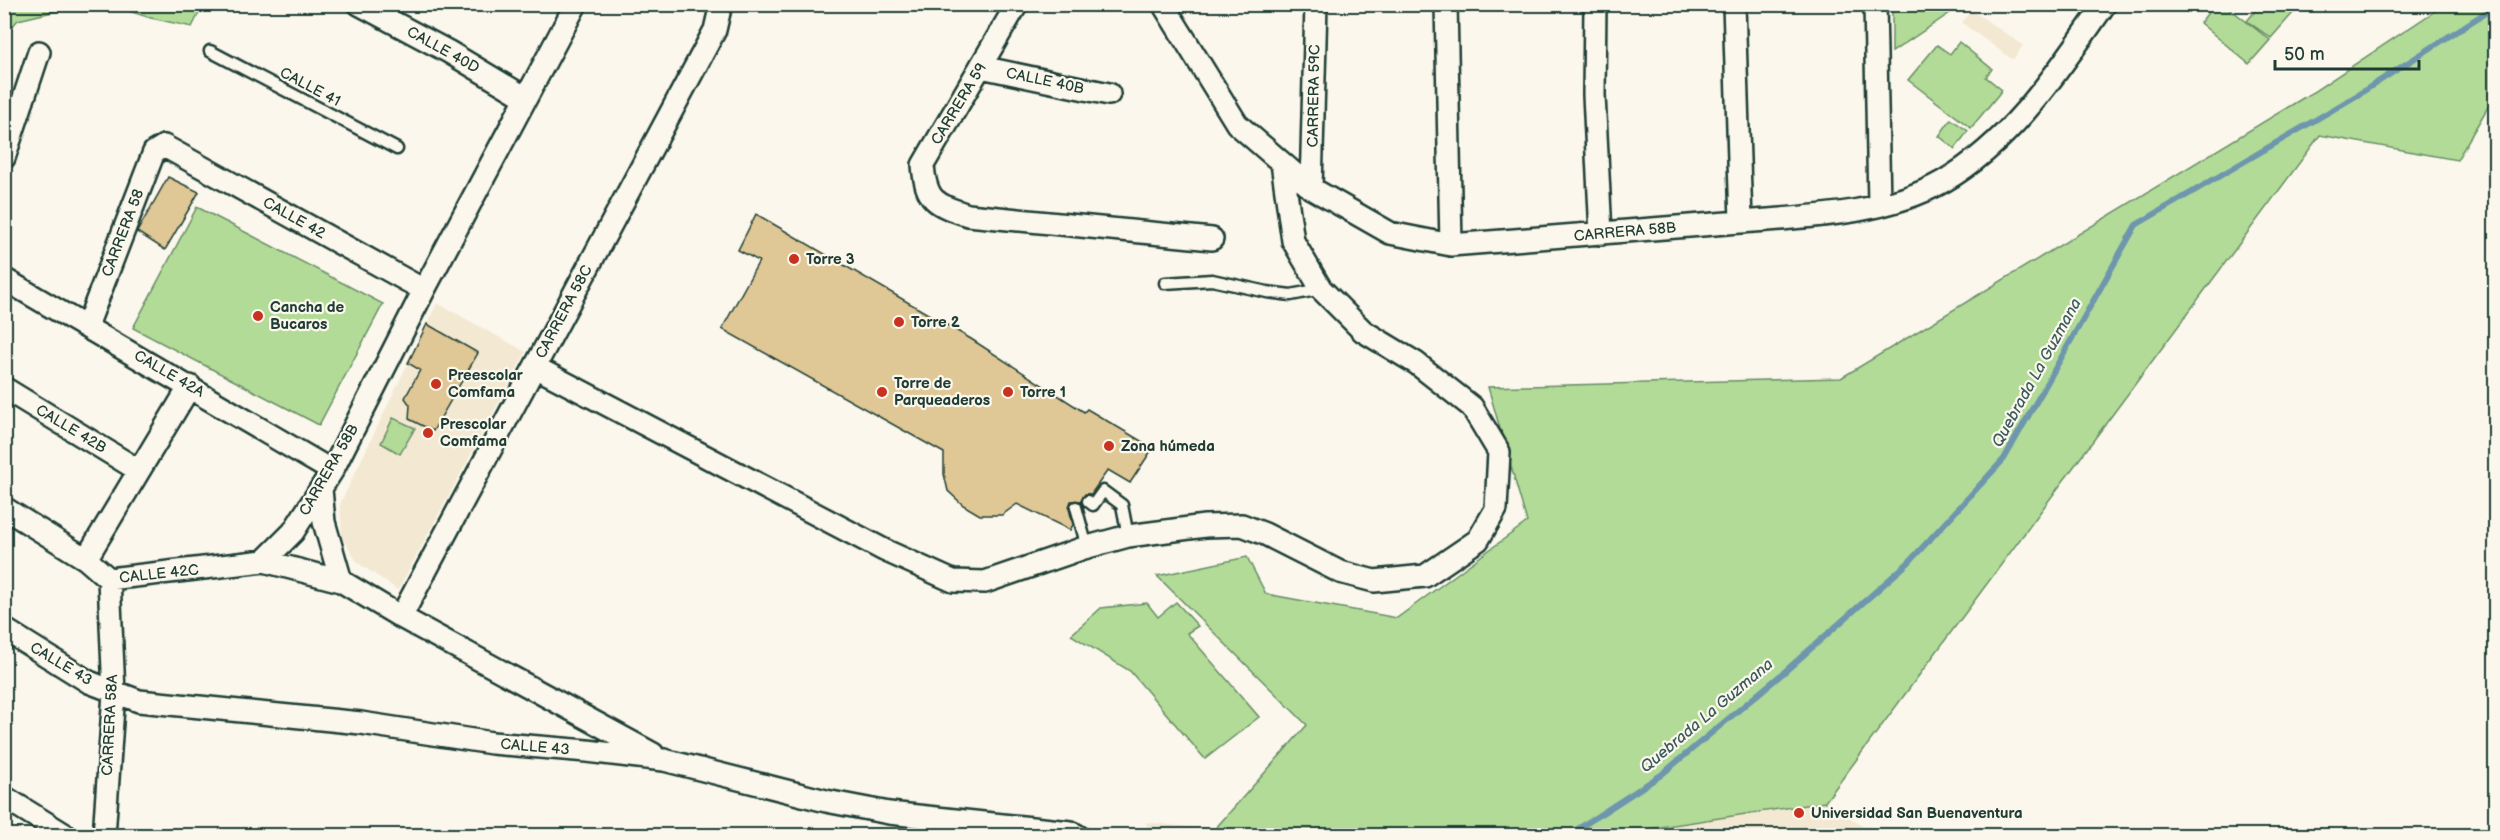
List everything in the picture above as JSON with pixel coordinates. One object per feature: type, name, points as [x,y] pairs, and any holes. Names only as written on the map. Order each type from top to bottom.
[{"type":"street","name":"CALLE 40D","points":[[359,4],[449,52],[526,98]]},
{"type":"street","name":"CARRERA 58B","points":[[264,561],[293,532],[327,480],[424,290],[576,4]]},
{"type":"street","name":"CARRERA 58C","points":[[401,617],[715,30],[721,4]]},
{"type":"street","name":"CARRERA 59","points":[[1017,4],[923,165],[925,186],[939,205],[968,215],[1212,239]]},
{"type":"street","name":"CARRERA 58B","points":[[1163,4],[1237,124],[1311,188],[1390,233],[1450,245],[1829,215],[1915,196],[1945,180],[1980,156],[2018,119],[2050,82],[2101,6]]},
{"type":"street","name":"CARRERA 59C","points":[[1311,188],[1316,4]]},
{"type":"street","points":[[1446,4],[1450,245]]},
{"type":"street","points":[[1595,4],[1594,95],[1601,234]]},
{"type":"street","points":[[1734,4],[1741,222]]},
{"type":"street","points":[[1875,4],[1879,205]]},
{"type":"street","points":[[4,158],[39,52]]},
{"type":"street","name":"CALLE 40B","points":[[981,68],[1109,94]]},
{"type":"street","name":"CALLE 42","points":[[165,146],[424,290]]},
{"type":"street","name":"CARRERA 58","points":[[87,326],[154,152],[165,146]]},
{"type":"street","points":[[535,367],[884,550],[953,581],[985,582],[1087,547],[1128,536],[1205,526],[1242,525],[1265,534],[1340,572],[1374,581],[1425,576],[1478,540],[1496,509],[1499,452],[1472,407],[1416,363],[1363,331],[1321,289],[1293,241],[1282,163]]},
{"type":"street","name":"CALLE 42A","points":[[4,279],[190,386],[327,480]]},
{"type":"street","points":[[86,559],[190,386]]},
{"type":"street","name":"CALLE 42B","points":[[4,388],[138,470]]},
{"type":"street","points":[[327,480],[324,522],[341,581]]},
{"type":"street","name":"CALLE 42C","points":[[4,508],[86,559],[109,579],[264,561]]},
{"type":"street","points":[[264,561],[341,581],[401,617],[664,760]]},
{"type":"street","name":"CARRERA 58A","points":[[104,836],[114,693],[109,579]]},
{"type":"street","name":"CALLE 43","points":[[4,629],[89,682],[139,701],[362,723],[492,743],[664,760],[847,805],[889,813],[1071,832],[1078,836]]},
{"type":"street","points":[[4,797],[67,836]]},
{"type":"lane","name":"CALLE 41","points":[[210,51],[397,149]]},
{"type":"lane","points":[[1165,284],[1212,280],[1291,295],[1321,289]]},
{"type":"lane","points":[[1088,501],[1093,505],[1103,491],[1122,505],[1128,536]]},
{"type":"lane","points":[[1076,507],[1087,547]]},
{"type":"shaded area","points":[[1971,10],[2023,45],[2013,60],[1962,23]]},
{"type":"shaded area","name":"Prescolar Comfama","points":[[437,303],[526,352],[398,590],[358,563],[342,537],[340,504]]},
{"type":"shaded area","name":"Universidad San Buenaventura","points":[[1825,802],[1877,835],[1608,836]]},
{"type":"shaded area","points":[[1146,822],[1214,830],[1267,835],[1150,835]]},
{"type":"green space","points":[[5,4],[102,5],[61,10],[18,20],[5,34]]},
{"type":"green space","points":[[1892,4],[1956,5],[1950,13],[1892,52]]},
{"type":"green space","points":[[110,5],[203,5],[192,27],[151,18]]},
{"type":"green space","points":[[2214,5],[2225,5],[2270,40],[2249,64],[2200,23]]},
{"type":"green space","points":[[2260,5],[2300,5],[2271,38],[2247,21]]},
{"type":"green space","points":[[2444,5],[2495,5],[2495,95],[2457,160],[2320,135],[1825,802],[1608,835],[1267,836],[1214,830],[1307,725],[1157,576],[1247,557],[1266,594],[1397,618],[1527,522],[1488,387],[1841,378],[2313,92]]},
{"type":"green space","points":[[1959,42],[1992,69],[1986,77],[2002,90],[1971,128],[1908,80],[1937,45],[1950,54]]},
{"type":"green space","points":[[1951,119],[1968,131],[1955,149],[1939,136]]},
{"type":"green space","name":"Cancha de Bucaros","points":[[197,207],[383,304],[319,425],[133,328]]},
{"type":"green space","points":[[393,418],[415,428],[400,454],[381,443]]},
{"type":"green space","points":[[1176,602],[1198,626],[1187,633],[1259,717],[1205,759],[1130,671],[1071,635],[1101,608],[1147,603],[1158,617]]},
{"type":"building","points":[[168,177],[199,192],[165,250],[137,232]]},
{"type":"building","points":[[756,214],[971,339],[1084,412],[1087,409],[1153,448],[1130,483],[1108,470],[1091,494],[1085,494],[1081,501],[1071,501],[1069,508],[1073,525],[1070,530],[1017,504],[1002,515],[980,515],[963,505],[948,491],[944,474],[944,453],[722,329],[759,261],[738,250]]},
{"type":"building","name":"Preescolar Comfama","points":[[427,324],[478,353],[433,431],[409,419],[410,405],[405,398],[420,370],[408,363]]},
{"type":"waterway","name":"Quebrada La Guzmana","points":[[1567,836],[1661,775],[1782,674],[1908,563],[2004,459],[2136,225],[2356,96],[2496,6]]},
{"type":"place","name":"Torre 3","points":[[794,259]]},
{"type":"place","name":"Cancha de Bucaros","points":[[258,316]]},
{"type":"place","name":"Torre 2","points":[[899,322]]},
{"type":"place","name":"Preescolar Comfama","points":[[436,384]]},
{"type":"place","name":"Torre de Parqueaderos","points":[[882,392]]},
{"type":"place","name":"Torre 1","points":[[1008,392]]},
{"type":"place","name":"Prescolar Comfama","points":[[428,433]]},
{"type":"place","name":"Zona húmeda","points":[[1109,446]]},
{"type":"place","name":"Universidad San Buenaventura","points":[[1799,813]]}]
